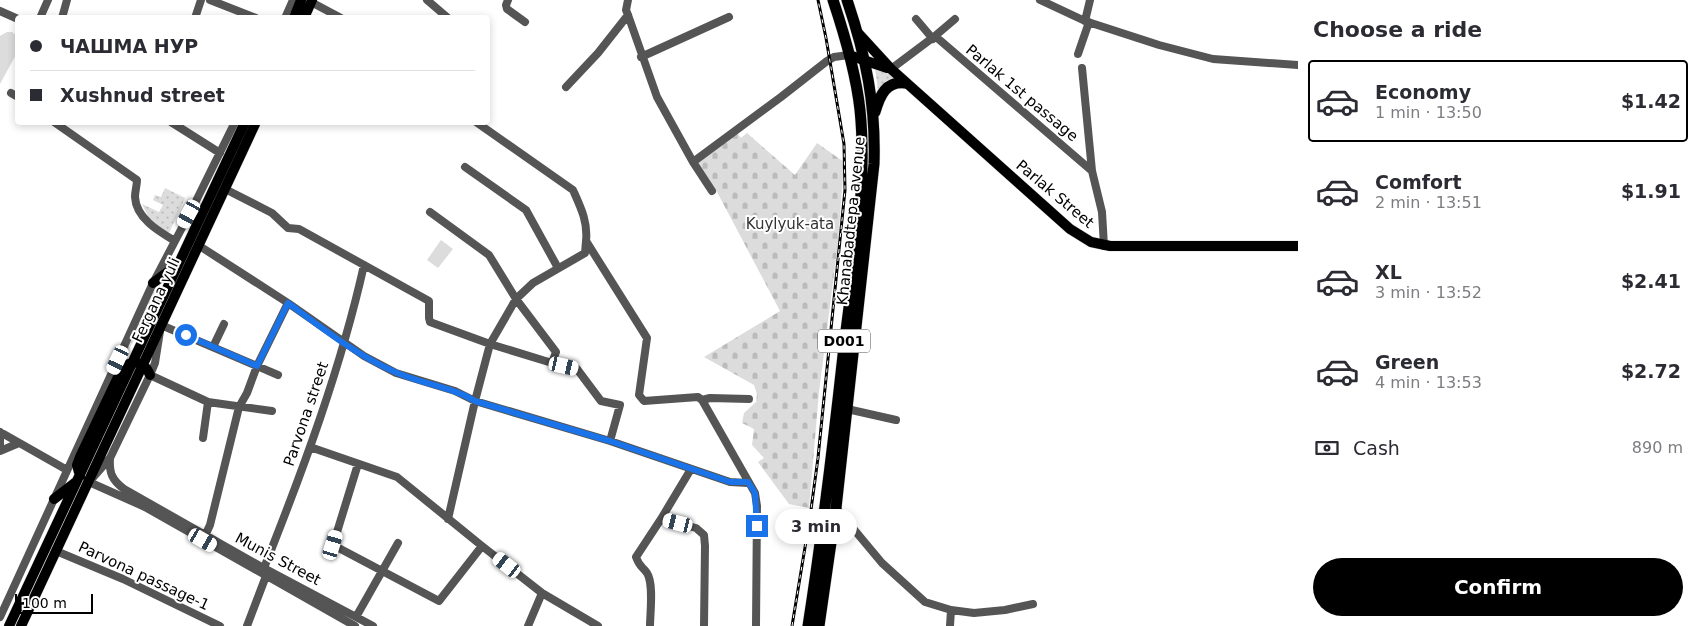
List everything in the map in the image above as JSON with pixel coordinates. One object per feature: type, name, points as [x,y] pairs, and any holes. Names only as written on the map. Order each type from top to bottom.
[{"type":"highway","name":"Khanabadtepa avenue","points":[[818,626],[836,508],[861,173],[862,132],[860,110],[849,55],[834,0]]},
{"type":"highway","name":"Khanabadtepa avenue","points":[[818,626],[825,509],[842,408],[874,164],[874,113],[865,62],[848,0]]},
{"type":"highway","points":[[874,113],[879,99],[886,88],[893,84],[905,82]]},
{"type":"main road","points":[[296,15],[308,1]]},
{"type":"main road","points":[[305,15],[308,1]]},
{"type":"main road","name":"Parlak Street","points":[[857,32],[890,69],[1074,232],[1090,242],[1104,246],[1298,246]]},
{"type":"main road","name":"Parlak Street","points":[[849,55],[890,69]]},
{"type":"main road","name":"Fergana yuli","points":[[21,626],[89,482],[138,363],[164,293],[244,125]]},
{"type":"main road","name":"Fergana yuli","points":[[9,626],[79,478],[138,363],[161,325],[255,125]]},
{"type":"main road","points":[[163,264],[164,293]]},
{"type":"main road","points":[[153,283],[178,264]]},
{"type":"main road","points":[[79,478],[75,460],[120,371],[125,365],[138,363],[150,375]]},
{"type":"main road","points":[[79,478],[89,482]]},
{"type":"main road","points":[[54,499],[79,478]]},
{"type":"street","points":[[41,15],[48,0]]},
{"type":"street","points":[[63,15],[67,0]]},
{"type":"street","points":[[196,15],[201,0]]},
{"type":"street","points":[[210,0],[248,15]]},
{"type":"street","points":[[286,15],[293,0]]},
{"type":"street","points":[[427,0],[444,15]]},
{"type":"street","points":[[508,0],[507,9],[525,22]]},
{"type":"street","points":[[628,0],[626,10],[656,98],[712,191]]},
{"type":"street","points":[[1040,0],[1087,22],[1159,45],[1213,59],[1298,65]]},
{"type":"street","points":[[1078,54],[1087,22],[1090,0]]},
{"type":"street","points":[[308,1],[335,15]]},
{"type":"street","points":[[0,11],[15,18]]},
{"type":"street","points":[[566,87],[598,53],[628,15]]},
{"type":"street","points":[[641,57],[729,17]]},
{"type":"street","name":"Parlak 1st passage","points":[[916,19],[934,38],[1092,171]]},
{"type":"street","points":[[890,69],[934,38],[955,19]]},
{"type":"street","points":[[693,162],[827,61],[834,57],[849,55]]},
{"type":"street","name":"Parlak 1st passage","points":[[1082,68],[1092,171],[1102,212],[1104,246]]},
{"type":"street","points":[[58,125],[137,180],[135,197],[139,212],[148,222],[175,241]]},
{"type":"street","points":[[176,125],[220,153]]},
{"type":"street","points":[[0,618],[54,499],[75,460],[153,283],[234,125]]},
{"type":"street","points":[[448,518],[490,344],[516,299],[533,283],[585,253],[586,241],[587,228],[573,190],[480,125]]},
{"type":"street","points":[[465,167],[526,210],[558,268]]},
{"type":"street","points":[[225,189],[272,213],[288,228],[299,229],[429,301],[430,322],[490,344],[577,369],[601,401],[620,405],[610,441]]},
{"type":"street","points":[[430,212],[489,255],[516,299],[556,352],[552,363]]},
{"type":"street","points":[[586,241],[647,338],[640,395],[644,401],[698,397],[705,399],[750,399]]},
{"type":"street","points":[[198,245],[288,303],[364,356],[396,373],[456,391],[475,401],[610,441],[730,482],[748,482]]},
{"type":"street","name":"Parvona street","points":[[264,568],[310,447],[344,343],[364,265]]},
{"type":"street","points":[[204,538],[210,525],[239,407],[288,303]]},
{"type":"street","points":[[213,347],[224,324]]},
{"type":"street","points":[[89,482],[110,458],[150,375],[155,363],[161,325],[278,375]]},
{"type":"street","points":[[150,375],[208,402],[272,411]]},
{"type":"street","points":[[705,399],[755,493],[757,506],[756,626]]},
{"type":"street","points":[[202,438],[208,402]]},
{"type":"street","points":[[842,408],[896,420]]},
{"type":"street","points":[[0,432],[68,470]]},
{"type":"street","points":[[0,432],[0,451],[19,443]]},
{"type":"street","points":[[310,447],[397,477],[542,593],[596,625]]},
{"type":"street","name":"Munis Street","points":[[110,458],[110,474],[116,483],[266,576],[355,626]]},
{"type":"street","points":[[358,464],[333,545],[439,601],[482,546]]},
{"type":"street","points":[[650,626],[648,574],[640,566],[636,557],[691,469]]},
{"type":"street","name":"Munis Street","points":[[89,482],[264,568],[374,626]]},
{"type":"street","points":[[836,508],[882,562],[925,602],[951,610],[974,613],[1006,610],[1033,604]]},
{"type":"street","points":[[661,519],[696,528],[704,535],[704,626]]},
{"type":"street","points":[[356,617],[398,542]]},
{"type":"street","name":"Parvona passage-1","points":[[56,551],[123,579],[220,626]]},
{"type":"street","points":[[247,626],[266,576]]},
{"type":"street","points":[[528,626],[542,593]]},
{"type":"street","points":[[950,626],[951,610]]},
{"type":"green space","points":[[7,32],[15,34],[15,57],[0,84],[0,36]]},
{"type":"green space","points":[[882,67],[895,78],[886,81],[878,90],[875,69]]},
{"type":"green space","name":"Kuylyuk-ata","points":[[737,133],[741,138],[747,133],[795,175],[817,143],[844,162],[838,243],[819,392],[809,508],[789,504],[758,462],[764,458],[752,445],[754,429],[742,423],[744,413],[756,402],[757,394],[754,385],[704,357],[780,311],[716,190],[697,163]]},
{"type":"green space","points":[[165,188],[185,198],[169,233],[150,220],[142,204],[159,212],[163,205],[153,200],[155,195],[161,197]]},
{"type":"green space","points":[[441,240],[453,249],[438,268],[427,260]]},
{"type":"green space","points":[[158,282],[161,283],[140,329],[122,362],[121,361]]},
{"type":"railway","points":[[792,626],[818,458],[845,190],[844,144],[818,0]]},
{"type":"route","points":[[186,335],[257,366],[288,303],[354,350],[396,373],[456,391],[475,401],[610,441],[730,482],[748,482],[755,493],[757,526]]}]
